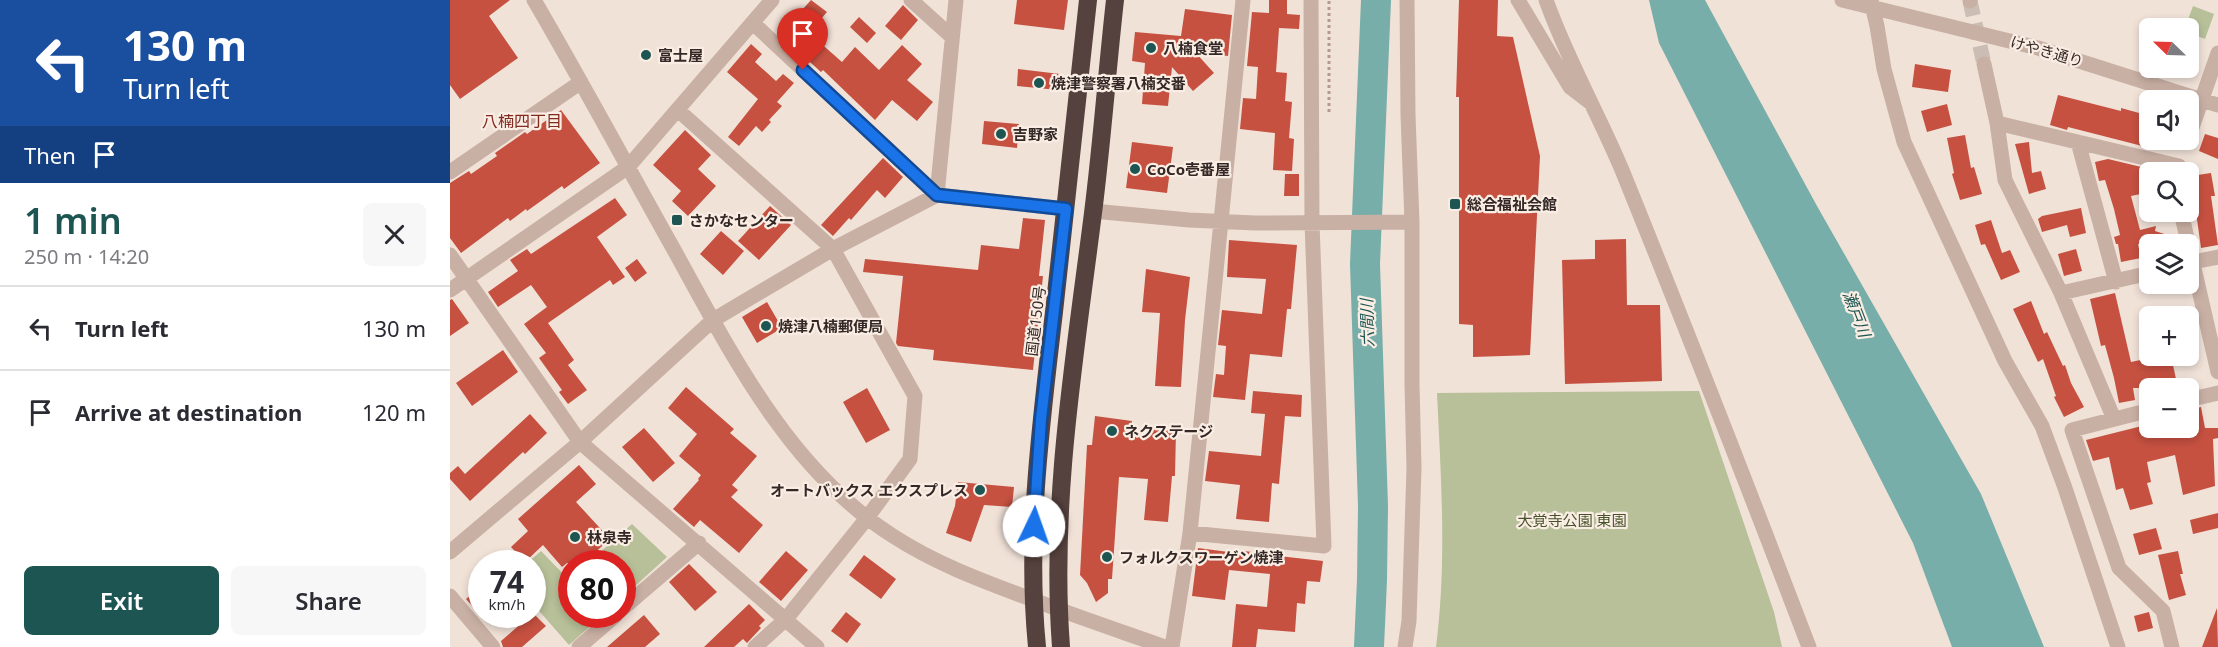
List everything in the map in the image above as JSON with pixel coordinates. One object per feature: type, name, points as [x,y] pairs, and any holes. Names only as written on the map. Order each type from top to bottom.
[{"type":"highway","name":"国道150号","points":[[1037,647],[1032,599],[1034,519],[1041,419],[1088,0]]},
{"type":"highway","points":[[1061,647],[1059,550],[1066,436],[1115,0]]},
{"type":"street","points":[[534,0],[714,320],[791,442],[814,469],[867,518],[937,561],[1059,610],[1165,647]]},
{"type":"street","points":[[450,290],[628,167],[679,111],[772,0]]},
{"type":"street","points":[[911,0],[952,37]]},
{"type":"street","points":[[937,195],[956,0]]},
{"type":"street","points":[[1172,647],[1190,533],[1243,0]]},
{"type":"street","points":[[1190,533],[1324,546],[1312,223],[1311,0]]},
{"type":"street","points":[[1405,647],[1409,621],[1414,468],[1407,222],[1407,0]]},
{"type":"street","points":[[1518,0],[1570,87],[1593,105]]},
{"type":"street","points":[[1546,0],[1605,129],[1711,390],[1809,647]]},
{"type":"street","name":"けやき通り","points":[[1842,0],[1870,4],[2038,48],[2218,105]]},
{"type":"street","points":[[1870,4],[1884,69],[1904,142],[2006,361],[2042,426],[2118,647]]},
{"type":"street","points":[[753,22],[937,195]]},
{"type":"street","points":[[2199,110],[2218,53]]},
{"type":"street","points":[[1984,64],[2005,180],[2061,293],[2114,419]]},
{"type":"street","points":[[450,172],[581,82]]},
{"type":"street","points":[[679,111],[833,249],[915,396],[910,459],[867,518],[786,619],[755,647]]},
{"type":"street","points":[[1996,123],[2152,162]]},
{"type":"street","points":[[2078,142],[2116,282]]},
{"type":"street","points":[[450,552],[580,442],[714,320],[833,249],[937,195],[1066,209]]},
{"type":"street","points":[[1093,211],[1221,222],[1407,222]]},
{"type":"street","points":[[450,255],[580,442],[817,647]]},
{"type":"street","points":[[2199,261],[2218,257]]},
{"type":"street","points":[[2061,293],[2139,276]]},
{"type":"street","points":[[2199,294],[2218,372]]},
{"type":"street","points":[[2199,397],[2218,393]]},
{"type":"street","points":[[2139,413],[2072,430],[2119,568],[2163,611],[2172,647]]},
{"type":"street","points":[[636,597],[699,543]]},
{"type":"street","points":[[450,596],[493,647]]},
{"type":"street","points":[[579,647],[601,628]]},
{"type":"green space","points":[[2193,6],[2214,14],[2205,39],[2199,37],[2199,18],[2189,18]]},
{"type":"green space","name":"大覚寺公園 東園","points":[[1699,391],[1774,612],[1782,647],[1436,647],[1442,552],[1437,393]]},
{"type":"green space","points":[[632,524],[667,557],[636,585],[636,550],[603,550]]},
{"type":"green space","points":[[546,556],[558,569],[558,628],[588,628],[569,645],[546,619]]},
{"type":"water","name":"瀬戸川","points":[[1649,0],[1705,0],[1817,206],[1981,494],[2044,647],[1952,647],[1913,543],[1659,43]]},
{"type":"building","points":[[450,0],[510,0],[489,16],[518,58],[460,99],[450,85]]},
{"type":"building","points":[[811,0],[827,12],[809,33],[842,62],[855,47],[879,70],[902,45],[922,64],[907,80],[933,102],[917,121],[892,100],[875,120],[823,70],[821,72],[780,35]]},
{"type":"building","points":[[1017,0],[1068,0],[1064,30],[1014,24]]},
{"type":"building","points":[[1269,0],[1287,0],[1287,14],[1300,15],[1299,29],[1279,28],[1276,72],[1287,73],[1285,101],[1292,102],[1289,138],[1294,139],[1292,171],[1273,170],[1275,133],[1240,129],[1243,98],[1256,99],[1258,67],[1247,66],[1252,12],[1269,13]]},
{"type":"building","points":[[1459,0],[1498,0],[1497,36],[1513,37],[1540,156],[1530,355],[1473,357],[1473,325],[1459,324],[1459,97],[1456,97]]},
{"type":"building","points":[[903,5],[918,20],[901,40],[885,26]]},
{"type":"building","points":[[1185,9],[1232,15],[1228,56],[1195,52],[1214,73],[1193,91],[1172,67],[1168,106],[1142,104],[1145,63],[1132,61],[1135,32],[1181,36]]},
{"type":"building","points":[[859,17],[876,33],[867,43],[850,27]]},
{"type":"building","points":[[751,44],[762,54],[755,62],[776,81],[783,74],[794,83],[777,102],[782,106],[769,120],[771,122],[762,132],[756,126],[739,146],[728,137],[758,99],[727,72]]},
{"type":"building","points":[[1915,64],[1951,70],[1948,92],[1912,87]]},
{"type":"building","points":[[1018,69],[1060,74],[1058,90],[1017,86]]},
{"type":"building","points":[[2058,95],[2121,111],[2121,108],[2139,113],[2139,145],[2068,127],[2067,130],[2050,125]]},
{"type":"building","points":[[1947,104],[1952,125],[1927,132],[1921,111]]},
{"type":"building","points":[[561,110],[600,163],[564,189],[562,186],[510,221],[508,218],[461,253],[450,238],[450,183],[469,171],[471,174],[497,156],[495,153]]},
{"type":"building","name":"吉野家","points":[[984,121],[1019,124],[1017,148],[982,144]]},
{"type":"building","points":[[685,130],[711,155],[698,169],[716,186],[688,216],[672,201],[681,191],[653,165]]},
{"type":"building","points":[[2205,134],[2218,138],[2218,159],[2199,151]]},
{"type":"building","points":[[1965,135],[1971,168],[1974,167],[1982,194],[1960,200],[1952,174],[1954,173],[1947,138]]},
{"type":"building","points":[[1132,142],[1173,147],[1167,193],[1126,188]]},
{"type":"building","points":[[2029,142],[2032,173],[2041,171],[2046,189],[2029,194],[2015,144]]},
{"type":"building","points":[[883,158],[903,177],[885,198],[877,190],[851,220],[849,218],[833,236],[821,225]]},
{"type":"building","points":[[2108,159],[2139,166],[2139,194],[2131,196],[2140,230],[2156,226],[2155,231],[2164,234],[2139,234],[2139,258],[2121,262],[2118,244],[2114,237],[2120,235],[2114,209],[2105,180],[2099,181],[2095,162]]},
{"type":"building","points":[[2211,173],[2215,196],[2211,196],[2218,245],[2201,248],[2197,222],[2199,175]]},
{"type":"building","points":[[1285,174],[1299,174],[1299,196],[1284,196]]},
{"type":"building","points":[[615,198],[627,215],[597,237],[625,277],[613,285],[610,280],[548,323],[574,360],[568,365],[587,390],[568,404],[559,392],[562,390],[539,358],[546,353],[524,324],[547,307],[531,285],[498,307],[488,292],[518,271],[510,260],[527,249],[531,254]]},
{"type":"building","points":[[770,206],[791,225],[759,260],[738,241]]},
{"type":"building","points":[[2081,208],[2086,233],[2070,237],[2067,225],[2042,232],[2038,219],[2042,216]]},
{"type":"building","points":[[1023,218],[1045,220],[1039,276],[1043,276],[1033,370],[933,360],[934,350],[898,346],[896,343],[903,276],[863,272],[865,259],[978,270],[981,245],[1019,249]]},
{"type":"building","points":[[1991,220],[2002,253],[2010,250],[2020,272],[2001,280],[1985,244],[1981,245],[1975,225]]},
{"type":"building","points":[[721,231],[744,251],[723,275],[700,254]]},
{"type":"building","points":[[1626,239],[1627,305],[1660,305],[1662,381],[1565,384],[1562,260],[1595,259],[1595,240]]},
{"type":"building","points":[[1229,240],[1297,245],[1291,309],[1287,309],[1282,357],[1250,354],[1245,400],[1213,397],[1216,374],[1224,375],[1226,346],[1218,345],[1222,310],[1262,314],[1266,279],[1227,277]]},
{"type":"building","points":[[2076,249],[2082,271],[2064,276],[2058,254]]},
{"type":"building","points":[[637,259],[647,273],[635,282],[625,268]]},
{"type":"building","points":[[1146,269],[1190,277],[1181,387],[1155,386],[1160,313],[1142,312]]},
{"type":"building","points":[[2115,293],[2131,362],[2139,360],[2139,366],[2173,366],[2176,378],[2139,378],[2139,388],[2133,388],[2135,400],[2119,403],[2105,345],[2101,346],[2090,299]]},
{"type":"building","points":[[452,299],[469,323],[450,336],[450,300]]},
{"type":"building","points":[[2031,301],[2044,334],[2047,332],[2084,407],[2064,417],[2054,397],[2056,396],[2043,359],[2038,362],[2013,309]]},
{"type":"building","points":[[767,302],[782,328],[757,343],[742,317]]},
{"type":"building","points":[[503,350],[518,372],[472,406],[456,383]]},
{"type":"building","points":[[686,387],[734,429],[730,433],[757,456],[732,485],[738,490],[731,497],[763,525],[739,553],[700,520],[694,527],[673,509],[701,475],[679,456],[697,434],[668,408]]},
{"type":"building","points":[[867,388],[890,430],[866,443],[843,402]]},
{"type":"building","points":[[1253,391],[1302,395],[1301,417],[1285,416],[1279,484],[1272,483],[1269,522],[1236,519],[1240,485],[1205,481],[1209,451],[1261,456],[1265,414],[1251,413]]},
{"type":"building","points":[[2199,407],[2201,407],[2205,428],[2218,428],[2218,438],[2213,439],[2215,486],[2183,495],[2175,455],[2147,462],[2151,482],[2147,483],[2153,504],[2130,510],[2123,488],[2116,490],[2109,457],[2093,461],[2086,440],[2139,427],[2139,438],[2199,438]]},
{"type":"building","points":[[530,414],[547,433],[470,501],[450,479],[450,473],[458,466],[465,474]]},
{"type":"building","points":[[1095,416],[1132,421],[1131,428],[1176,431],[1175,476],[1172,476],[1168,522],[1144,520],[1148,479],[1119,477],[1112,579],[1108,579],[1108,593],[1096,602],[1087,583],[1080,575],[1087,445],[1092,445]]},
{"type":"building","points":[[644,428],[675,463],[653,482],[622,447]]},
{"type":"building","points":[[579,465],[596,484],[576,502],[610,539],[598,550],[558,550],[558,562],[543,545],[538,550],[514,550],[511,547],[528,531],[518,519]]},
{"type":"building","points":[[958,482],[1014,487],[1012,507],[984,505],[971,542],[946,533],[955,506]]},
{"type":"building","points":[[2218,513],[2218,528],[2193,534],[2190,520]]},
{"type":"building","points":[[2156,528],[2162,549],[2139,555],[2133,534]]},
{"type":"building","points":[[1198,548],[1323,561],[1320,582],[1307,581],[1305,604],[1297,603],[1295,632],[1258,629],[1256,647],[1232,647],[1236,604],[1267,607],[1270,574],[1229,570],[1225,600],[1192,596]]},
{"type":"building","points":[[786,551],[808,570],[781,601],[759,582]]},
{"type":"building","points":[[2178,551],[2183,574],[2180,574],[2186,595],[2169,600],[2158,555]]},
{"type":"building","points":[[864,555],[896,579],[881,599],[849,575]]},
{"type":"building","points":[[689,564],[717,592],[695,611],[669,582]]},
{"type":"building","points":[[749,604],[765,620],[747,643],[743,639],[734,647],[704,647]]},
{"type":"building","points":[[2217,608],[2218,647],[2202,647]]},
{"type":"building","points":[[846,612],[861,624],[847,643],[831,631]]},
{"type":"building","points":[[2149,612],[2153,628],[2138,632],[2134,616]]},
{"type":"building","points":[[644,615],[660,634],[645,647],[607,647],[629,628],[636,628],[636,622]]},
{"type":"building","points":[[516,628],[544,628],[522,647],[503,647],[501,641]]},
{"type":"waterway","name":"六間川","points":[[1369,647],[1373,506],[1365,264],[1376,0]]},
{"type":"tunnel","points":[[1970,1],[1984,64]]},
{"type":"place","name":"八楠食堂","points":[[1151,48]]},
{"type":"place","name":"富士屋","points":[[646,55]]},
{"type":"place","name":"焼津警察署八楠交番","points":[[1039,83]]},
{"type":"place","name":"吉野家","points":[[1001,134]]},
{"type":"place","name":"CoCo壱番屋","points":[[1135,169]]},
{"type":"place","name":"総合福祉会館","points":[[1455,204]]},
{"type":"place","name":"さかなセンター","points":[[677,220]]},
{"type":"place","name":"焼津八楠郵便局","points":[[766,326]]},
{"type":"place","name":"ネクステージ","points":[[1112,431]]},
{"type":"place","name":"オートバックス エクスプレス","points":[[980,490]]},
{"type":"place","name":"林泉寺","points":[[575,537]]},
{"type":"place","name":"フォルクスワーゲン焼津","points":[[1107,557]]},
{"type":"district","name":"八楠四丁目","points":[[522,121]]},
{"type":"route","points":[[803,70],[937,195],[1066,209],[1041,419],[1034,526]]}]
